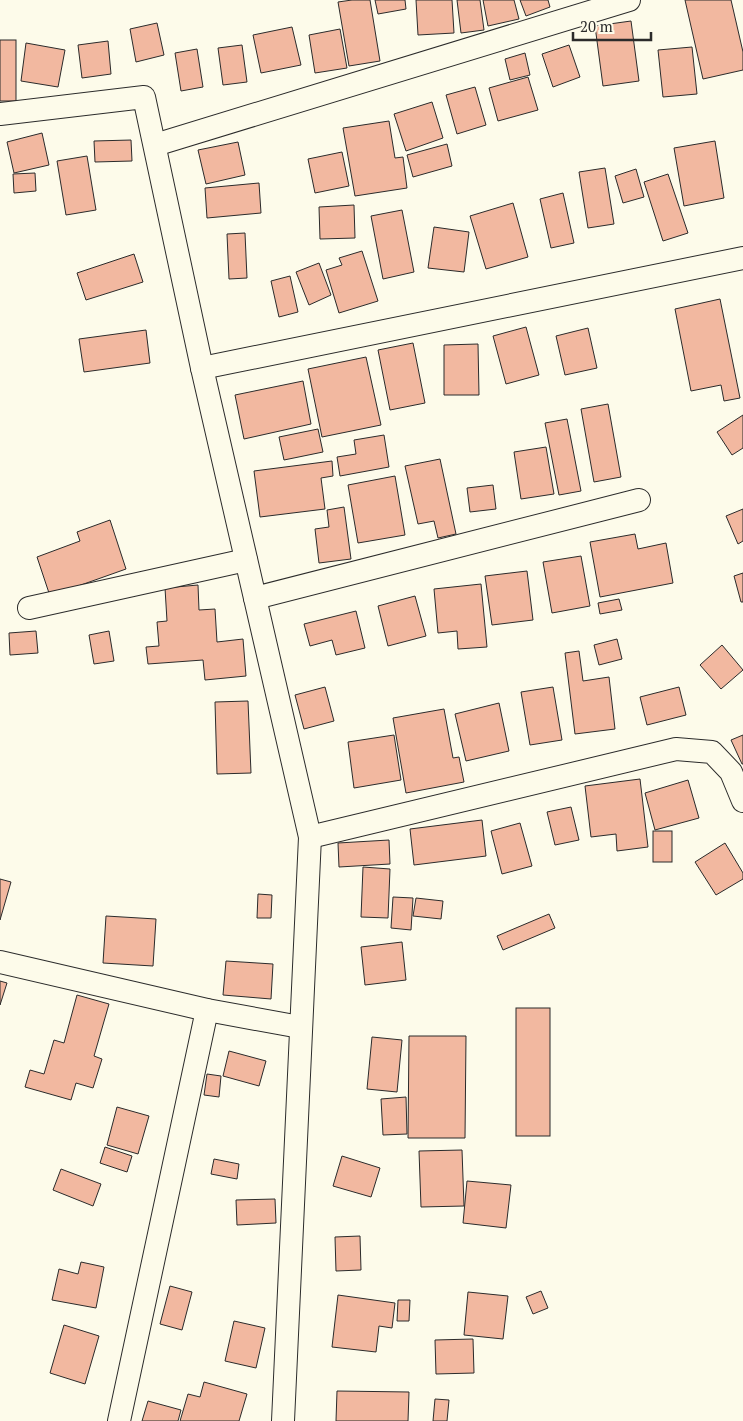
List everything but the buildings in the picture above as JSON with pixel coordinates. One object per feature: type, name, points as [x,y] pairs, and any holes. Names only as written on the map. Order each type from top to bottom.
[{"type":"street","points":[[154,145],[628,0]]},
{"type":"street","points":[[0,114],[144,97],[202,368],[310,837],[300,1027],[284,1421]]},
{"type":"street","points":[[202,368],[743,258]]},
{"type":"street","points":[[255,598],[639,500]]},
{"type":"street","points":[[29,608],[246,560]]},
{"type":"street","points":[[310,837],[676,749],[712,752],[731,772],[743,801]]},
{"type":"street","points":[[0,962],[207,1010],[300,1027]]},
{"type":"street","points":[[119,1421],[207,1010]]}]
